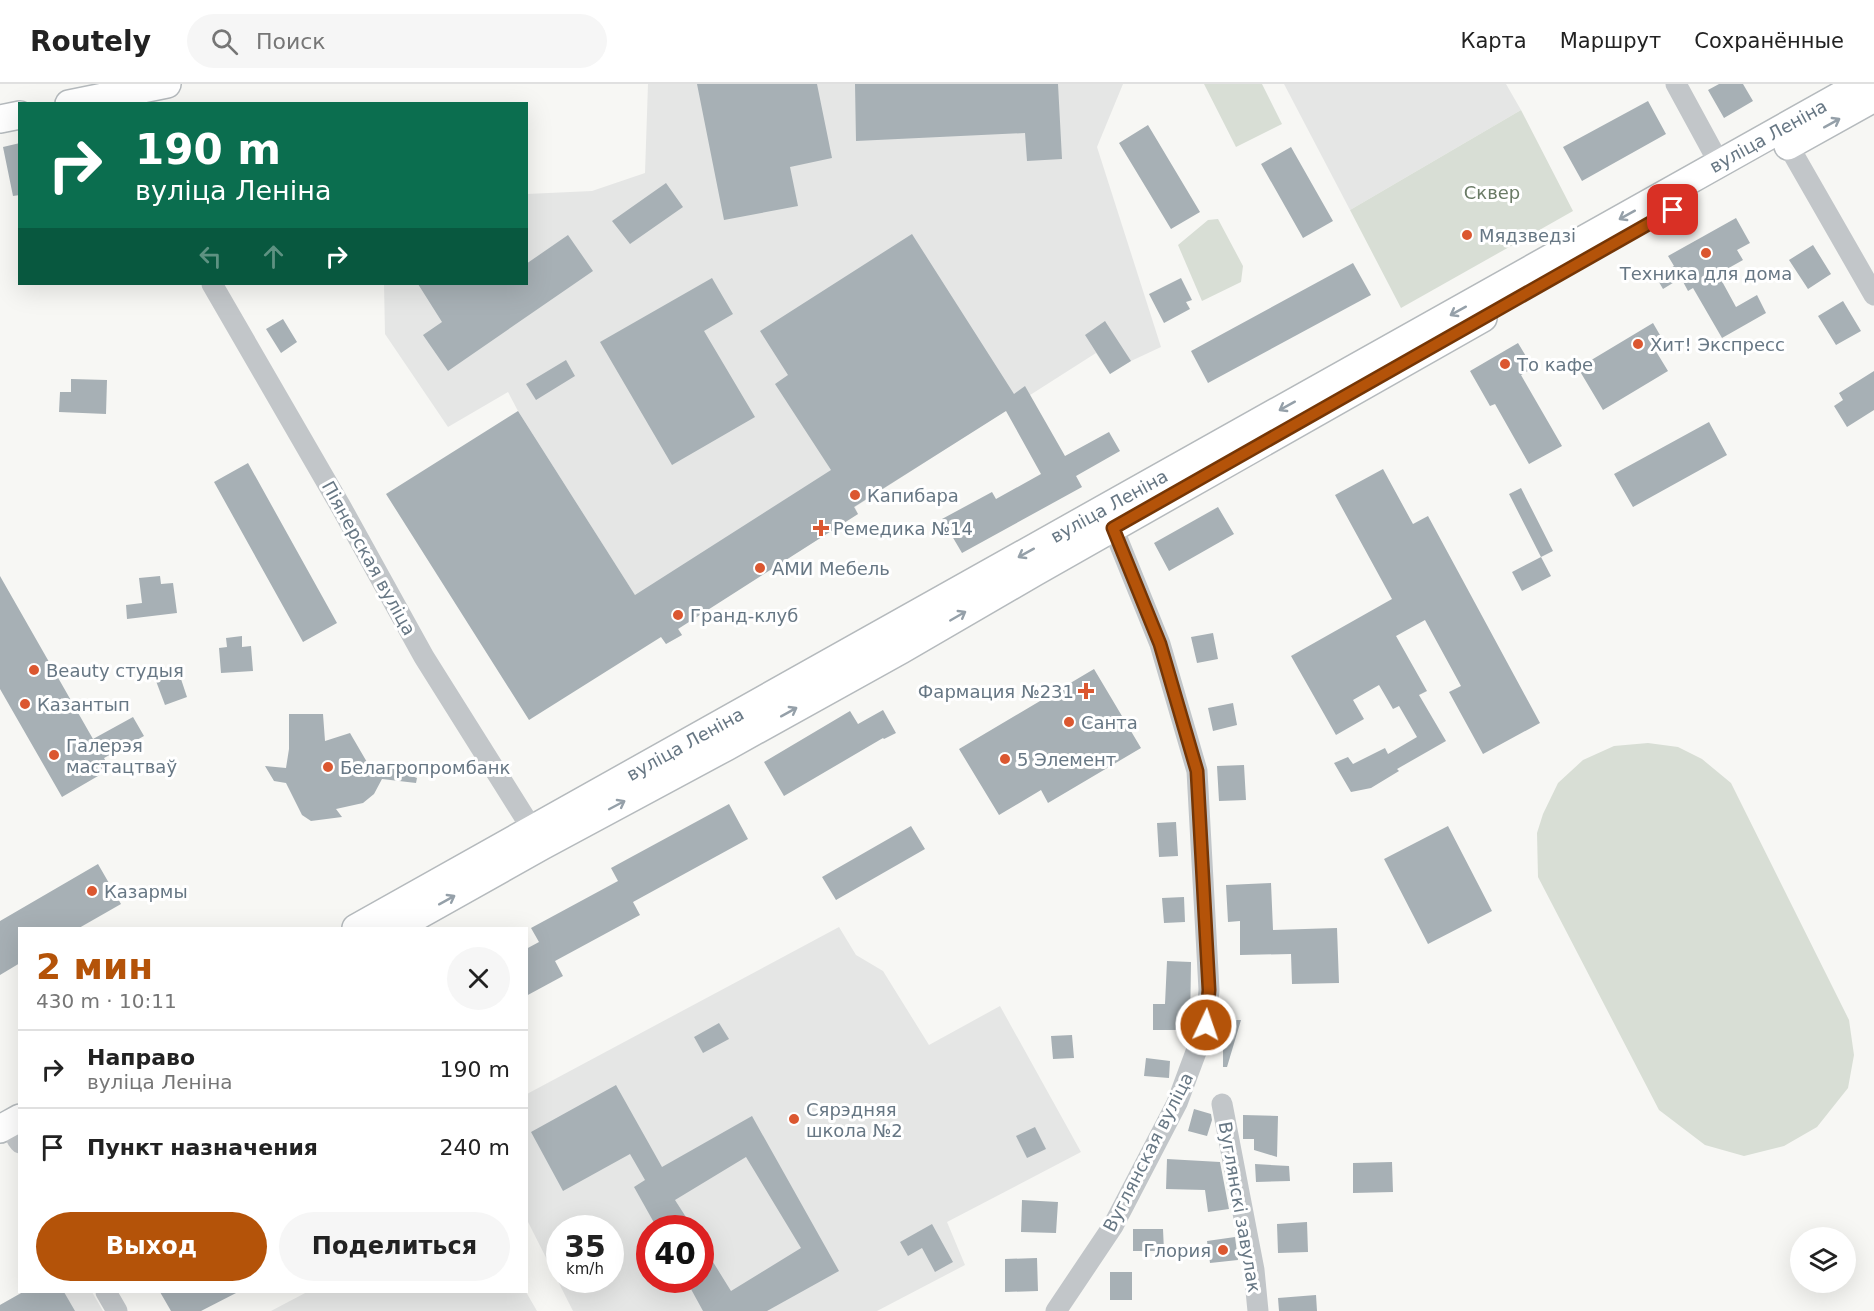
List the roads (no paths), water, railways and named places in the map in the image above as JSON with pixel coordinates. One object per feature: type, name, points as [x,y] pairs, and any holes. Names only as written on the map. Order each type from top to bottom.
[{"type":"main road","points":[[80,102],[167,84]]},
{"type":"main road","name":"вуліца Леніна","points":[[358,927],[878,663],[1108,519],[1784,137],[1862,84]]},
{"type":"main road","name":"вуліца Леніна","points":[[1784,137],[1874,98]]},
{"type":"main road","points":[[0,119],[18,115]]},
{"type":"main road","name":"вуліца Леніна","points":[[398,927],[537,837]]},
{"type":"street","points":[[1676,84],[1724,171]]},
{"type":"street","points":[[1784,137],[1874,295]]},
{"type":"street","name":"Піянерская вуліца","points":[[213,285],[341,507],[424,657],[537,837]]},
{"type":"street","name":"Вуглянская вуліца","points":[[1056,1311],[1113,1226],[1177,1103],[1206,1025],[1209,990],[1197,771],[1160,644],[1108,519]]},
{"type":"street","name":"Вуглянскі завулак","points":[[1222,1104],[1254,1270],[1258,1311]]},
{"type":"street","points":[[107,1293],[117,1311]]},
{"type":"place","name":"Мядзведзі","points":[[1467,235]]},
{"type":"place","name":"Техника для дома","points":[[1706,253]]},
{"type":"place","name":"Хит! Экспресс","points":[[1638,344]]},
{"type":"place","name":"То кафе","points":[[1505,364]]},
{"type":"place","name":"Капибара","points":[[855,495]]},
{"type":"place","name":"Ремедика №14","points":[[821,528]]},
{"type":"place","name":"АМИ Мебель","points":[[760,568]]},
{"type":"place","name":"Гранд-клуб","points":[[678,615]]},
{"type":"place","name":"Beauty студыя","points":[[34,670]]},
{"type":"place","name":"Фармация №231","points":[[1086,691]]},
{"type":"place","name":"Казантып","points":[[25,704]]},
{"type":"place","name":"Санта","points":[[1069,722]]},
{"type":"place","name":"Галерэя мастацтваў","points":[[54,755]]},
{"type":"place","name":"5 Элемент","points":[[1005,759]]},
{"type":"place","name":"Белагропромбанк","points":[[328,767]]},
{"type":"place","name":"Казармы","points":[[92,891]]},
{"type":"place","name":"Сярэдняя школа №2","points":[[794,1119]]},
{"type":"place","name":"Глория","points":[[1223,1250]]},
{"type":"park label","name":"Сквер","points":[[1492,192]]}]
